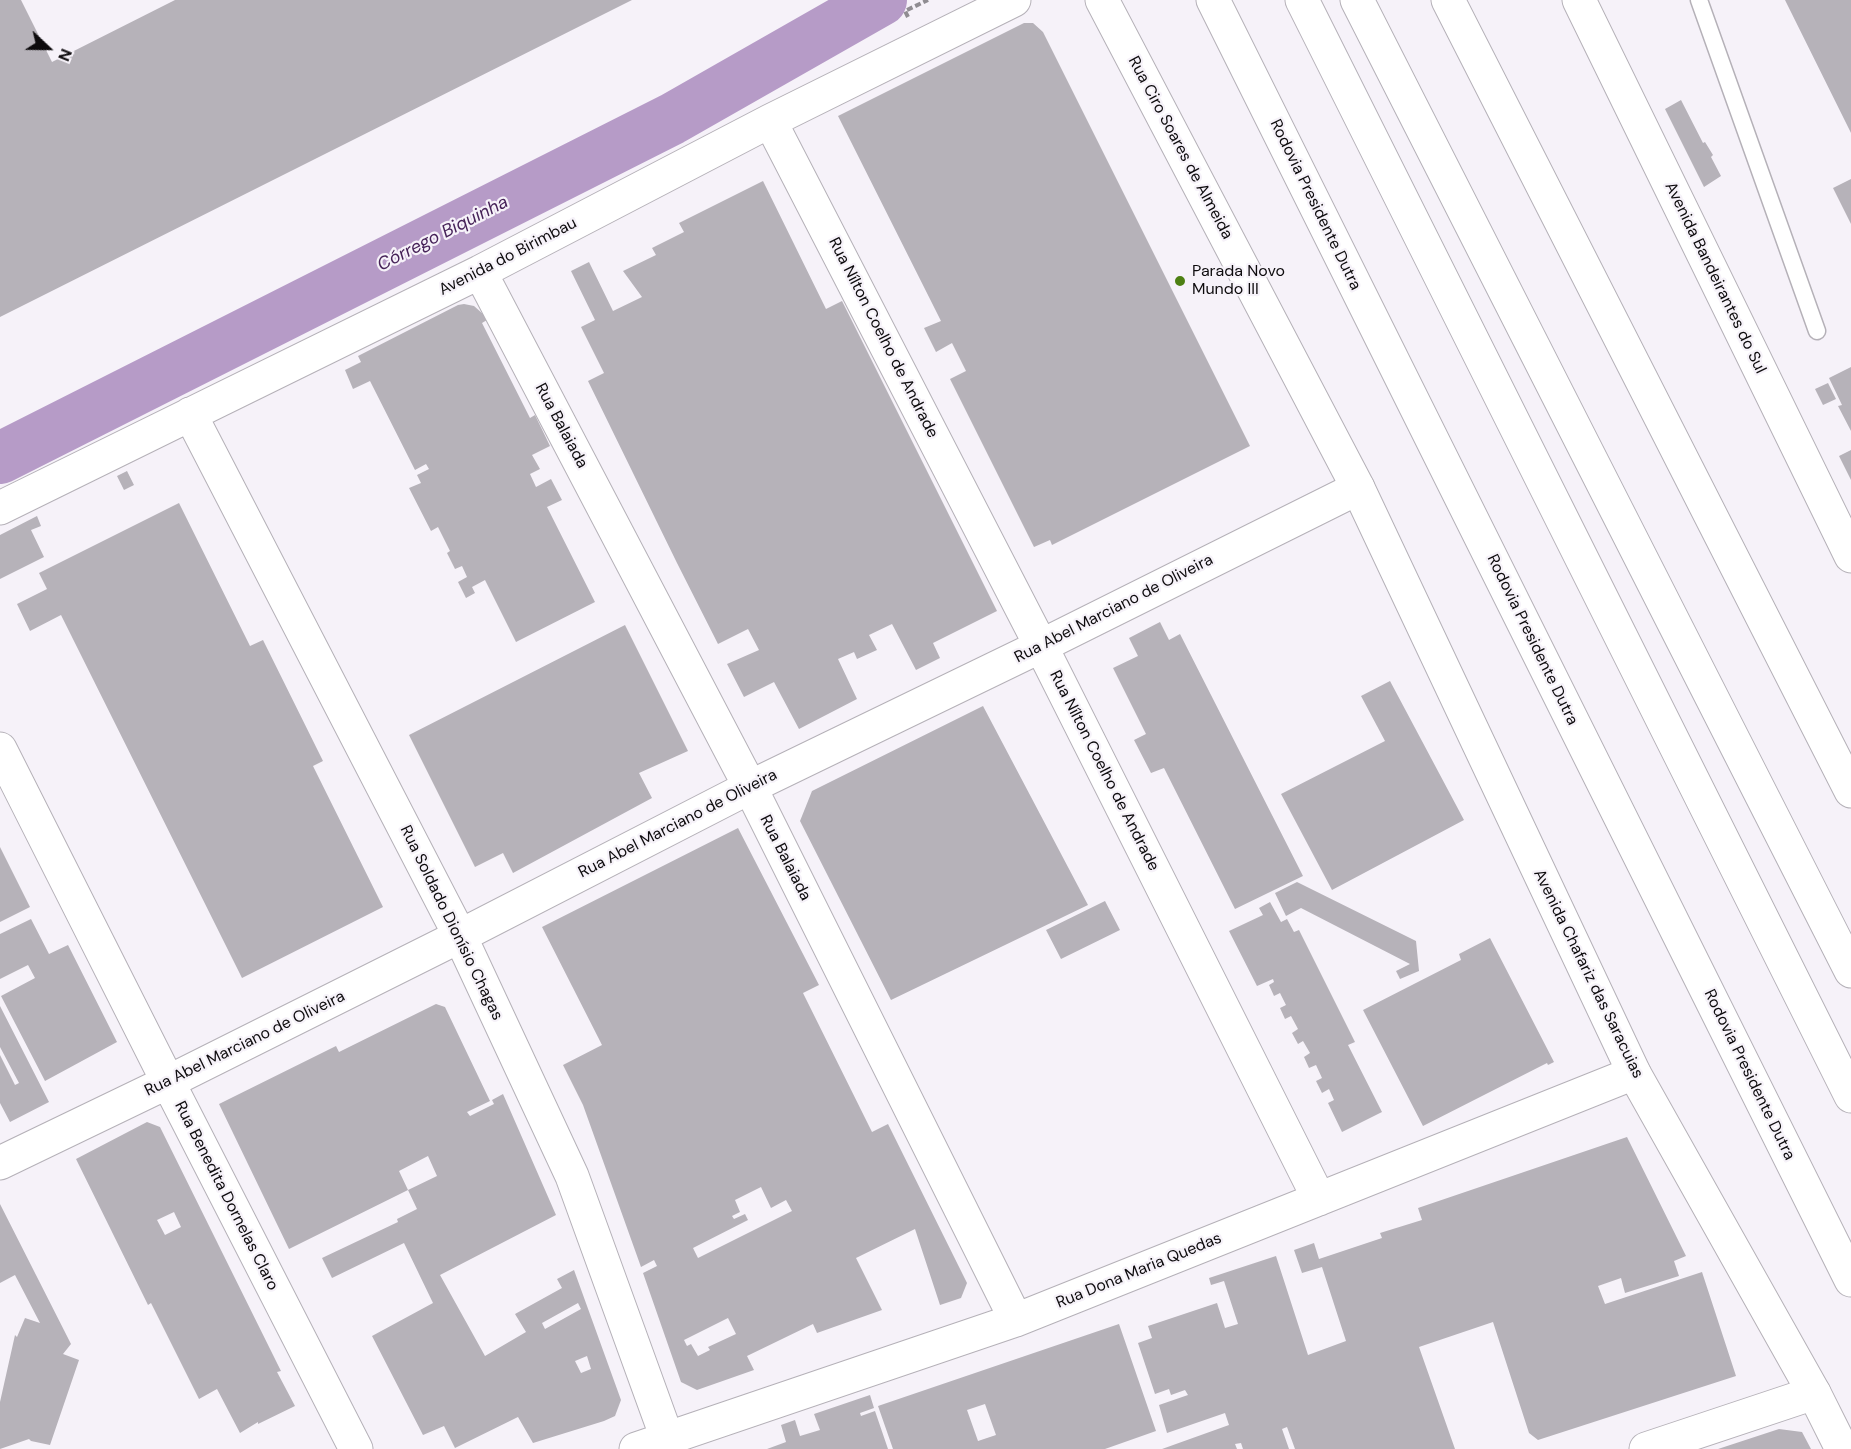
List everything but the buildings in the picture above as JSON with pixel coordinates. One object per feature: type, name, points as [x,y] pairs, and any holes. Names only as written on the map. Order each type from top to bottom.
[{"type":"main road","name":"Avenida do Birimbau","points":[[0,508],[480,272],[770,121],[1014,0]]},
{"type":"main road","name":"Rua Ciro Soares de Almeida","points":[[1102,0],[1358,488]]},
{"type":"main road","name":"Rodovia Presidente Dutra","points":[[1213,0],[1851,1280]]},
{"type":"main road","points":[[1302,0],[1851,1096]]},
{"type":"main road","points":[[1357,0],[1851,971]]},
{"type":"main road","points":[[1448,0],[1851,791]]},
{"type":"main road","name":"Avenida Bandeirantes do Sul","points":[[1579,0],[1851,556]]},
{"type":"main road","name":"Rua Nílton Coelho de Andrade","points":[[770,121],[1041,646],[1320,1199]]},
{"type":"main road","name":"Rua Balaiada","points":[[480,272],[750,787],[1016,1320]]},
{"type":"main road","name":"Rua Soldado Dionísio Chagas","points":[[190,414],[460,936],[572,1176],[669,1444]]},
{"type":"main road","name":"Rua Abel Marciano de Oliveira","points":[[0,1163],[460,936],[750,787],[1041,646],[1358,488]]},
{"type":"main road","name":"Avenida Chafariz das Saracuias","points":[[1358,488],[1634,1073],[1814,1393],[1842,1449]]},
{"type":"main road","name":"Rua Benedita Dornelas Claro","points":[[0,749],[356,1449]]},
{"type":"main road","name":"Rua Dona Maria Quedas","points":[[636,1449],[669,1444],[1016,1320],[1634,1073]]},
{"type":"main road","points":[[1646,1449],[1814,1393]]},
{"type":"lane","points":[[1699,0],[1817,331]]},
{"type":"path","points":[[909,19],[905,11],[928,0]]},
{"type":"waterway","name":"Córrego Biquinha","points":[[0,458],[672,119],[881,0]]},
{"type":"place","name":"Parada Novo Mundo III","points":[[1180,281]]}]
